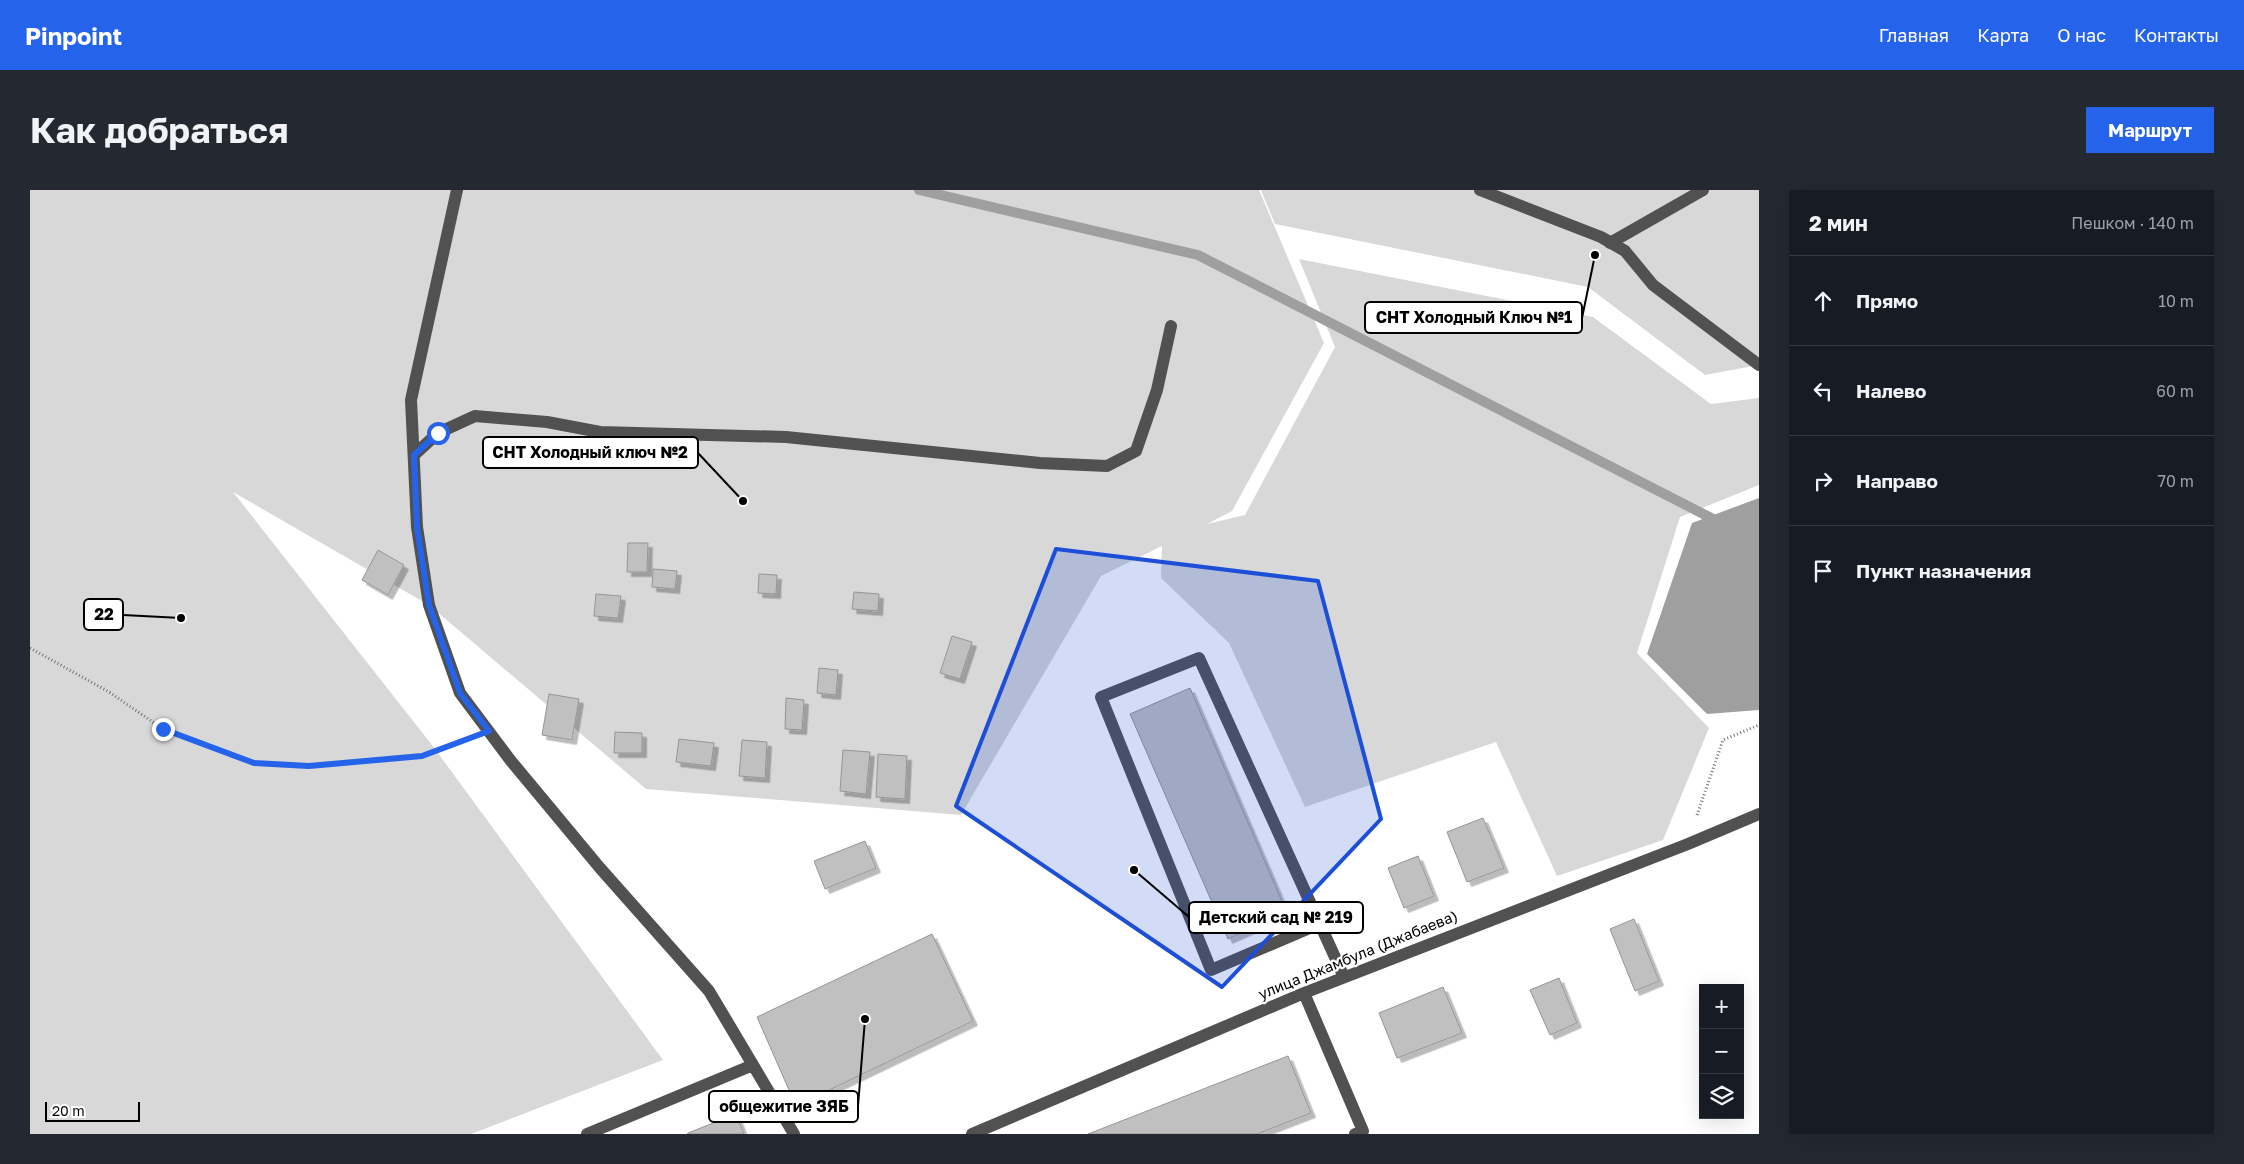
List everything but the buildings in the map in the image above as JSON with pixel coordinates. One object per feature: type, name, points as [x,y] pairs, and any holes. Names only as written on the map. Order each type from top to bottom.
[{"type":"street","points":[[457,190],[411,400],[417,527],[429,605],[460,693],[511,761],[593,860],[709,992],[794,1134]]},
{"type":"street","points":[[1480,190],[1593,234],[1625,251],[1653,285],[1759,366]]},
{"type":"street","points":[[1610,243],[1703,190]]},
{"type":"street","points":[[414,455],[438,433],[475,416],[547,422],[600,432],[786,437],[1040,463],[1107,466],[1136,451],[1157,390],[1171,326]]},
{"type":"street","points":[[1320,924],[1211,970],[1101,697],[1199,658],[1320,924],[1344,977]]},
{"type":"street","name":"улица Джамбула (Джабаева)","points":[[972,1134],[1304,993],[1688,844],[1759,814]]},
{"type":"street","points":[[1304,993],[1363,1131],[1355,1134]]},
{"type":"street","points":[[587,1134],[753,1065]]},
{"type":"path","points":[[30,648],[108,692],[163,729],[254,763],[309,766],[422,756],[489,731]]},
{"type":"path","points":[[1688,844],[1722,740],[1759,725]]},
{"type":"highlighted area","points":[[1056,549],[1318,581],[1381,819],[1222,987],[956,806]]},
{"type":"shaded area","points":[[30,190],[1259,190],[1324,343],[1232,511],[1207,524],[1245,515],[1335,347],[1299,259],[1593,317],[1711,404],[1759,398],[1759,485],[1680,517],[1637,653],[1709,728],[1663,840],[1557,876],[1496,742],[1305,807],[1229,643],[1161,578],[1162,546],[1101,576],[961,815],[646,789],[429,605],[233,492],[432,745],[663,1060],[471,1134],[30,1134]]},
{"type":"shaded area","points":[[1261,190],[1759,190],[1759,365],[1705,375],[1588,287],[1275,224]]},
{"type":"shaded area","points":[[1759,498],[1759,710],[1707,714],[1647,654],[1692,523]]},
{"type":"waterway","points":[[919,190],[1198,255],[1719,522]]},
{"type":"place","name":"СНТ Холодный Ключ №1","points":[[1595,255]]},
{"type":"place","name":"СНТ Холодный ключ №2","points":[[743,501]]},
{"type":"place","name":"22","points":[[181,618]]},
{"type":"place","name":"Детский сад № 219","points":[[1134,870]]},
{"type":"place","name":"общежитие ЗЯБ","points":[[865,1019]]},
{"type":"route","points":[[163,729],[254,763],[309,766],[422,756],[489,731],[460,693],[429,605],[417,527],[414,455],[438,433]]}]
